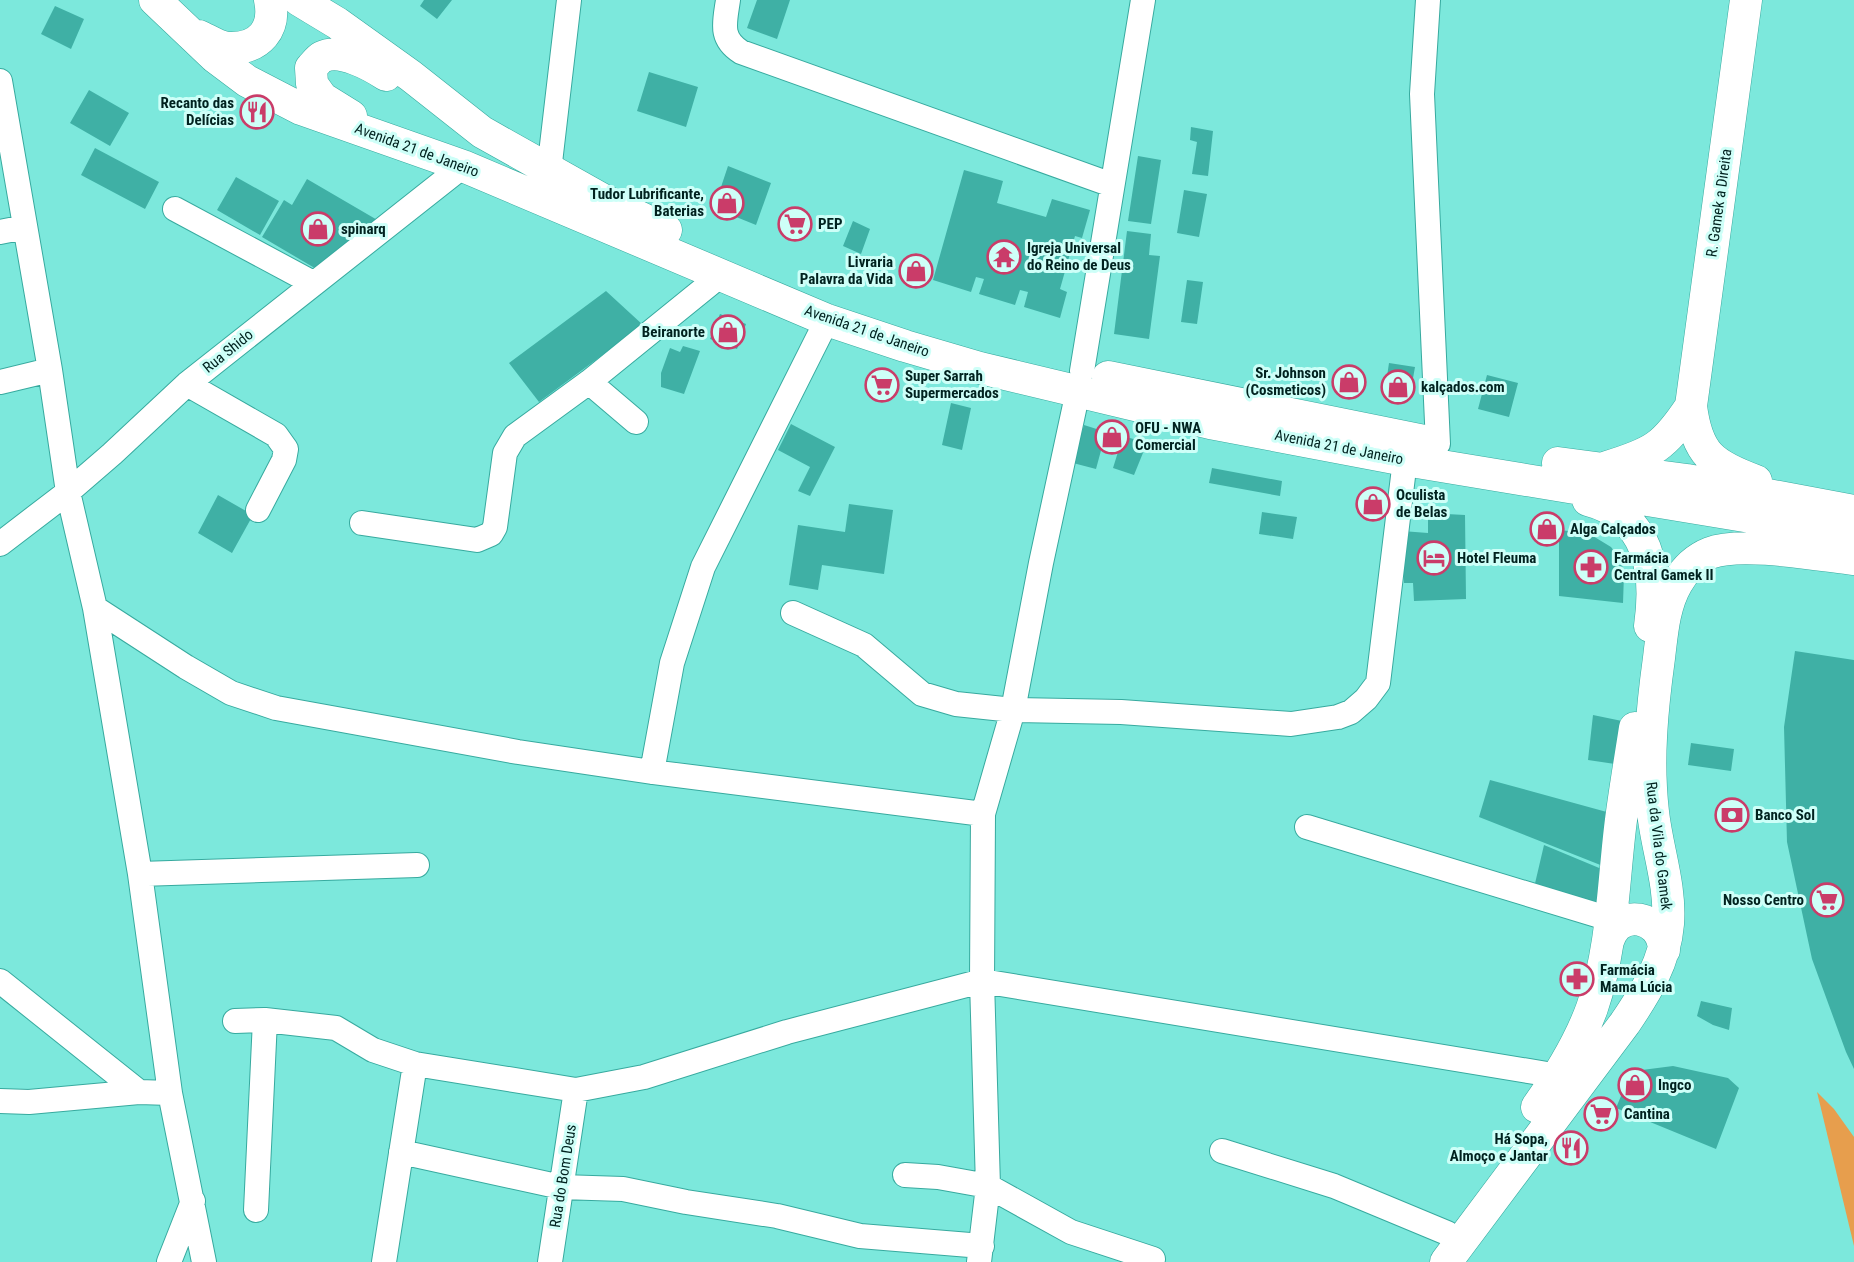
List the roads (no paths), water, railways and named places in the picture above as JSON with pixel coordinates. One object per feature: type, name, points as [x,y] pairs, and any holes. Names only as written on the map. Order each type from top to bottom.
[{"type":"main road","name":"Avenida 21 de Janeiro","points":[[155,0],[215,57],[247,81],[301,109],[420,149],[827,320],[904,346],[980,368],[1080,381],[1598,470],[1687,480],[1850,518]]},
{"type":"main road","points":[[184,29],[227,49],[245,46],[262,38],[270,27],[273,15],[270,0]]},
{"type":"main road","name":"Avenida 21 de Janeiro","points":[[299,0],[337,23],[411,76],[482,132],[549,171],[648,222],[838,300],[918,330],[1210,423],[1497,476],[1850,518]]},
{"type":"main road","name":"R. Gamek a Direita","points":[[1691,406],[1746,0]]},
{"type":"main road","points":[[420,149],[322,98],[312,84],[311,68],[322,57],[337,55],[366,63],[482,132]]},
{"type":"main road","points":[[1598,470],[1642,456],[1665,441],[1691,406]]},
{"type":"main road","points":[[1691,406],[1694,428],[1702,447],[1712,459],[1741,475],[1850,518]]},
{"type":"main road","name":"Rua da Vila do Gamek","points":[[1446,1247],[1559,1076],[1578,1042],[1592,1006],[1609,930],[1620,828],[1653,609],[1651,563],[1646,549],[1628,521],[1616,511],[1598,502],[1497,476]]},
{"type":"main road","name":"Rua da Vila do Gamek","points":[[1424,1262],[1446,1247],[1625,1023],[1647,990],[1664,950],[1669,912],[1653,814],[1650,752],[1652,709],[1666,609],[1675,585],[1695,560],[1712,552],[1733,548],[1776,550],[1854,559]]},
{"type":"main road","points":[[1609,930],[1612,932],[1622,923],[1640,920],[1649,923],[1659,933],[1664,950]]},
{"type":"street","points":[[549,171],[569,0]]},
{"type":"street","points":[[728,0],[725,35],[731,46],[741,52],[1112,185]]},
{"type":"street","points":[[401,1152],[561,1187],[623,1189],[686,1202],[777,1216],[860,1236],[980,1254],[988,1186],[982,981],[983,814],[1013,710],[1041,563],[1080,381],[1143,0]]},
{"type":"street","points":[[1428,0],[1422,94],[1438,444]]},
{"type":"street","points":[[0,81],[50,370],[68,492],[95,608],[140,874],[170,1093],[204,1262]]},
{"type":"street","name":"Rua Shido","points":[[0,544],[68,492],[188,384],[463,166]]},
{"type":"street","points":[[175,209],[313,283]]},
{"type":"street","points":[[0,232],[25,227]]},
{"type":"street","points":[[362,523],[477,540],[491,534],[495,527],[505,453],[515,436],[589,382],[721,276]]},
{"type":"street","points":[[652,772],[672,663],[703,567],[827,320]]},
{"type":"street","points":[[0,382],[50,370]]},
{"type":"street","points":[[589,382],[636,422]]},
{"type":"street","points":[[188,384],[276,435],[286,449],[284,460],[258,510]]},
{"type":"street","points":[[793,613],[864,645],[922,694],[956,704],[1013,710],[1121,712],[1291,724],[1338,717],[1351,712],[1366,699],[1378,683],[1405,460]]},
{"type":"street","points":[[95,608],[186,667],[231,693],[276,708],[518,752],[652,772],[983,814]]},
{"type":"street","points":[[1307,827],[1609,930]]},
{"type":"street","points":[[140,874],[417,865]]},
{"type":"street","points":[[0,981],[139,1092]]},
{"type":"street","points":[[235,1021],[265,1020],[336,1028],[373,1050],[416,1064],[576,1090],[644,1077],[788,1032],[982,981],[1559,1076]]},
{"type":"street","points":[[256,1210],[265,1020]]},
{"type":"street","points":[[384,1262],[416,1064]]},
{"type":"street","name":"Rua do Bom Deus","points":[[550,1262],[576,1090]]},
{"type":"street","points":[[0,1101],[29,1102],[139,1092],[170,1093]]},
{"type":"street","points":[[1222,1151],[1334,1186],[1446,1247]]},
{"type":"street","points":[[905,1175],[938,1177],[988,1186],[1071,1232],[1153,1259]]},
{"type":"street","points":[[170,1262],[193,1201]]},
{"type":"place","name":"Recanto das Delícias","points":[[257,112]]},
{"type":"place","name":"Tudor Lubrificante, Baterias","points":[[727,203]]},
{"type":"place","name":"PEP","points":[[795,224]]},
{"type":"place","name":"spinarq","points":[[318,229]]},
{"type":"place","name":"Igreja Universal do Reino de Deus","points":[[1004,257]]},
{"type":"place","name":"Livraria Palavra da Vida","points":[[916,271]]},
{"type":"place","name":"Beiranorte","points":[[728,332]]},
{"type":"place","name":"Sr. Johnson (Cosmeticos)","points":[[1349,382]]},
{"type":"place","name":"Super Sarrah Supermercados","points":[[882,385]]},
{"type":"place","name":"kalçados.com","points":[[1398,387]]},
{"type":"place","name":"OFU - NWA Comercial","points":[[1112,437]]},
{"type":"place","name":"Oculista de Belas","points":[[1373,504]]},
{"type":"place","name":"Alga Calçados","points":[[1547,529]]},
{"type":"place","name":"Hotel Fleuma","points":[[1434,558]]},
{"type":"place","name":"Farmácia Central Gamek II","points":[[1591,567]]},
{"type":"place","name":"Banco Sol","points":[[1732,815]]},
{"type":"place","name":"Nosso Centro","points":[[1827,900]]},
{"type":"place","name":"Farmácia Mama Lúcia","points":[[1577,979]]},
{"type":"place","name":"Ingco","points":[[1635,1085]]},
{"type":"place","name":"Cantina","points":[[1601,1114]]},
{"type":"place","name":"Há Sopa, Almoço e Jantar","points":[[1571,1148]]}]
